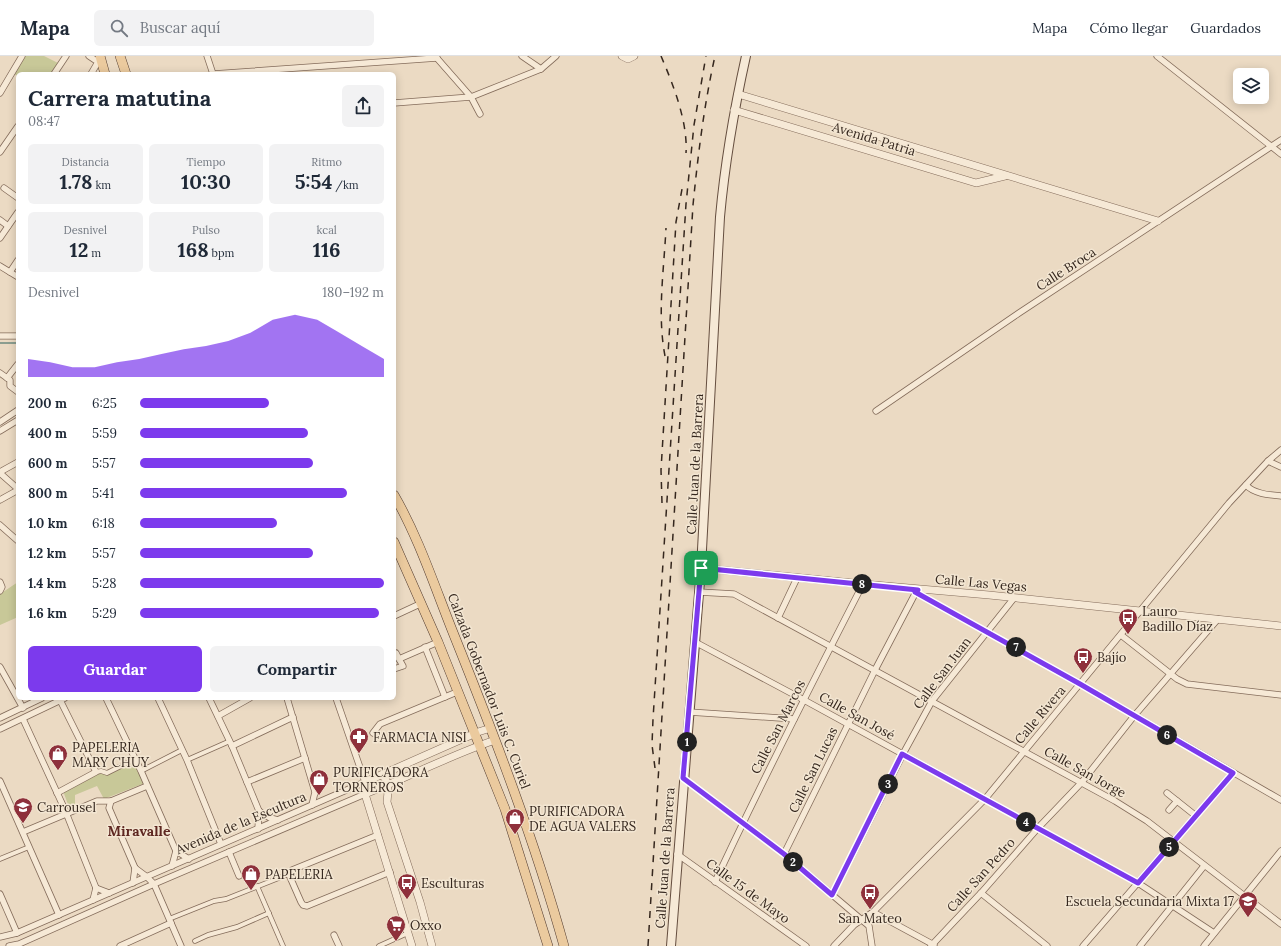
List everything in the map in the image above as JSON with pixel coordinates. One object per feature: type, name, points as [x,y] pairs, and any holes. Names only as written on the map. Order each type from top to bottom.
[{"type":"main road","points":[[120,56],[125,72]]},
{"type":"main road","name":"Calle Juan de la Barrera","points":[[670,946],[701,568],[720,217],[725,169],[734,110],[746,56]]},
{"type":"main road","points":[[99,59],[104,72]]},
{"type":"main road","name":"Calzada Gobernador Luis C. Curiel","points":[[396,499],[415,536],[491,728],[536,851],[564,946]]},
{"type":"main road","points":[[396,547],[422,603],[505,809],[548,946]]},
{"type":"main road","points":[[543,927],[558,923]]},
{"type":"street","points":[[0,93],[16,72],[22,56]]},
{"type":"street","points":[[55,72],[66,56]]},
{"type":"street","points":[[88,56],[99,59],[91,72]]},
{"type":"street","points":[[207,56],[212,72]]},
{"type":"street","points":[[522,56],[541,69]]},
{"type":"street","points":[[396,103],[471,98],[541,69],[556,56]]},
{"type":"street","points":[[622,56],[628,58],[634,56]]},
{"type":"street","points":[[1157,56],[1281,154]]},
{"type":"street","points":[[239,72],[436,57],[471,98],[480,114]]},
{"type":"street","name":"Avenida Patria","points":[[738,94],[1158,221]]},
{"type":"street","name":"Avenida Patria","points":[[734,110],[976,183],[1007,176]]},
{"type":"street","points":[[0,152],[16,129]]},
{"type":"street","name":"Calle Broca","points":[[876,411],[1019,313],[1281,140]]},
{"type":"street","points":[[4,188],[16,197]]},
{"type":"street","points":[[0,238],[16,215]]},
{"type":"street","points":[[0,220],[8,226]]},
{"type":"street","points":[[10,272],[16,263]]},
{"type":"street","points":[[0,266],[16,276]]},
{"type":"street","points":[[0,336],[16,336]]},
{"type":"street","points":[[7,378],[16,367]]},
{"type":"street","points":[[0,373],[10,380],[10,386],[16,390]]},
{"type":"street","points":[[0,422],[3,417],[16,411]]},
{"type":"street","points":[[0,431],[16,421]]},
{"type":"street","name":"Calle Rivera","points":[[834,946],[854,925],[873,912],[985,799],[1229,503],[1268,461],[1281,450]]},
{"type":"street","points":[[1268,461],[1281,467]]},
{"type":"street","points":[[16,463],[0,472],[16,487]]},
{"type":"street","points":[[1246,485],[1249,489],[1255,491],[1281,496]]},
{"type":"street","points":[[0,500],[16,490]]},
{"type":"street","points":[[0,525],[16,539]]},
{"type":"street","name":"Calle Las Vegas","points":[[701,568],[863,584],[917,591],[1014,598],[1281,626]]},
{"type":"street","points":[[778,618],[797,578]]},
{"type":"street","name":"Calle San Marcos","points":[[715,882],[794,719],[863,584]]},
{"type":"street","points":[[917,591],[1281,800]]},
{"type":"street","name":"Calle San Lucas","points":[[784,854],[875,670],[917,591]]},
{"type":"street","name":"Calle San Jorge","points":[[699,592],[734,594],[1082,782],[1147,821],[1281,924]]},
{"type":"street","name":"Calle San Juan","points":[[832,895],[902,754],[932,701],[1014,598]]},
{"type":"street","points":[[396,615],[422,603]]},
{"type":"street","name":"Calle San Pedro","points":[[933,945],[1038,828],[1082,782],[1134,716],[1218,619]]},
{"type":"street","points":[[1121,635],[1177,679],[1187,684],[1281,695]]},
{"type":"street","points":[[400,659],[438,642]]},
{"type":"street","name":"Calle San José","points":[[694,642],[804,700],[1138,883],[1214,934]]},
{"type":"street","points":[[425,647],[445,697]]},
{"type":"street","points":[[396,653],[402,666],[396,668]]},
{"type":"street","points":[[0,667],[16,696]]},
{"type":"street","points":[[373,733],[380,724],[457,692]]},
{"type":"street","points":[[19,700],[23,708]]},
{"type":"street","points":[[0,718],[38,700]]},
{"type":"street","points":[[0,728],[23,719],[60,700]]},
{"type":"street","points":[[62,700],[96,772]]},
{"type":"street","points":[[107,700],[141,771],[176,851],[188,859]]},
{"type":"street","points":[[159,700],[187,760],[222,844]]},
{"type":"street","points":[[211,700],[231,743],[259,811],[258,829]]},
{"type":"street","points":[[218,716],[246,700]]},
{"type":"street","points":[[288,700],[315,792],[312,805]]},
{"type":"street","points":[[337,700],[365,782],[365,794],[412,946]]},
{"type":"street","points":[[689,712],[794,719]]},
{"type":"street","points":[[187,760],[293,717]]},
{"type":"street","points":[[23,719],[57,793],[96,888],[93,900]]},
{"type":"street","name":"Avenida de la Escultura","points":[[0,937],[17,933],[491,728]]},
{"type":"street","name":"Avenida de la Escultura","points":[[9,946],[18,945],[154,884],[479,745],[495,740]]},
{"type":"street","points":[[141,771],[182,750]]},
{"type":"street","points":[[247,782],[305,758]]},
{"type":"street","points":[[57,793],[96,772],[107,772],[135,759]]},
{"type":"street","points":[[1083,946],[1233,773]]},
{"type":"street","points":[[382,775],[386,778],[388,785],[388,802],[420,902],[432,946]]},
{"type":"street","points":[[683,778],[784,854],[869,926],[872,946]]},
{"type":"street","points":[[0,781],[59,915]]},
{"type":"street","points":[[23,832],[97,801],[110,802],[147,786]]},
{"type":"street","points":[[315,792],[326,799]]},
{"type":"street","points":[[1167,793],[1196,816]]},
{"type":"street","points":[[1169,810],[1177,801]]},
{"type":"street","points":[[110,802],[109,808],[135,868],[154,884],[181,946]]},
{"type":"street","points":[[259,811],[270,818],[278,820]]},
{"type":"street","points":[[120,946],[214,901],[226,899],[289,874],[292,870],[378,835]]},
{"type":"street","points":[[0,859],[29,847]]},
{"type":"street","points":[[172,866],[176,851]]},
{"type":"street","points":[[1204,946],[1281,851]]},
{"type":"street","points":[[229,852],[239,876]]},
{"type":"street","name":"Calle 15 de Mayo","points":[[677,854],[806,946]]},
{"type":"street","points":[[1140,946],[1204,866]]},
{"type":"street","points":[[133,883],[135,868]]},
{"type":"street","points":[[289,874],[300,902],[307,906],[390,872]]},
{"type":"street","points":[[257,886],[283,946]]},
{"type":"street","points":[[96,888],[109,893]]},
{"type":"street","points":[[981,893],[1047,946]]},
{"type":"street","points":[[0,894],[17,933]]},
{"type":"street","points":[[873,912],[933,945]]},
{"type":"street","points":[[195,941],[208,935],[237,927],[269,913]]},
{"type":"street","points":[[379,946],[408,933]]},
{"type":"street","points":[[334,934],[339,946]]},
{"type":"green space","points":[[24,56],[44,56],[60,64],[55,72],[16,72],[16,75],[14,74]]},
{"type":"green space","points":[[16,583],[16,618],[0,625],[0,594]]},
{"type":"green space","points":[[135,761],[145,783],[104,799],[97,786],[75,795],[75,804],[69,807],[63,791],[100,773],[107,774]]},
{"type":"waterway","points":[[0,343],[16,343]]},
{"type":"railway","points":[[661,56],[679,103],[685,129],[686,153]]},
{"type":"railway","points":[[655,768],[652,745],[653,719],[686,204],[694,125],[706,56]]},
{"type":"railway","points":[[648,946],[693,205],[702,130],[715,56]]},
{"type":"railway","points":[[662,503],[661,470],[676,222],[682,189]]},
{"type":"railway","points":[[665,356],[661,308],[666,228]]},
{"type":"place","name":"Lauro Badillo Díaz","points":[[1128,635]]},
{"type":"place","name":"Bajío","points":[[1083,674]]},
{"type":"place","name":"FARMACIA NISI","points":[[359,754]]},
{"type":"place","name":"PAPELERIA MARY CHUY","points":[[58,771]]},
{"type":"place","name":"PURIFICADORA TORNEROS","points":[[319,796]]},
{"type":"place","name":"Carrousel","points":[[23,824]]},
{"type":"place","name":"PURIFICADORA DE AGUA VALERS","points":[[515,835]]},
{"type":"place","name":"PAPELERIA","points":[[251,891]]},
{"type":"place","name":"Esculturas","points":[[407,900]]},
{"type":"place","name":"San Mateo","points":[[870,910]]},
{"type":"place","name":"Escuela Secundaria Mixta 17","points":[[1248,918]]},
{"type":"place","name":"Oxxo","points":[[396,942]]},
{"type":"district","name":"Miravalle","points":[[139,831]]},
{"type":"route","points":[[701,568],[918,590],[915,592],[987,631],[1233,773],[1138,883],[902,754],[832,895],[784,854],[683,778],[701,568]]}]
